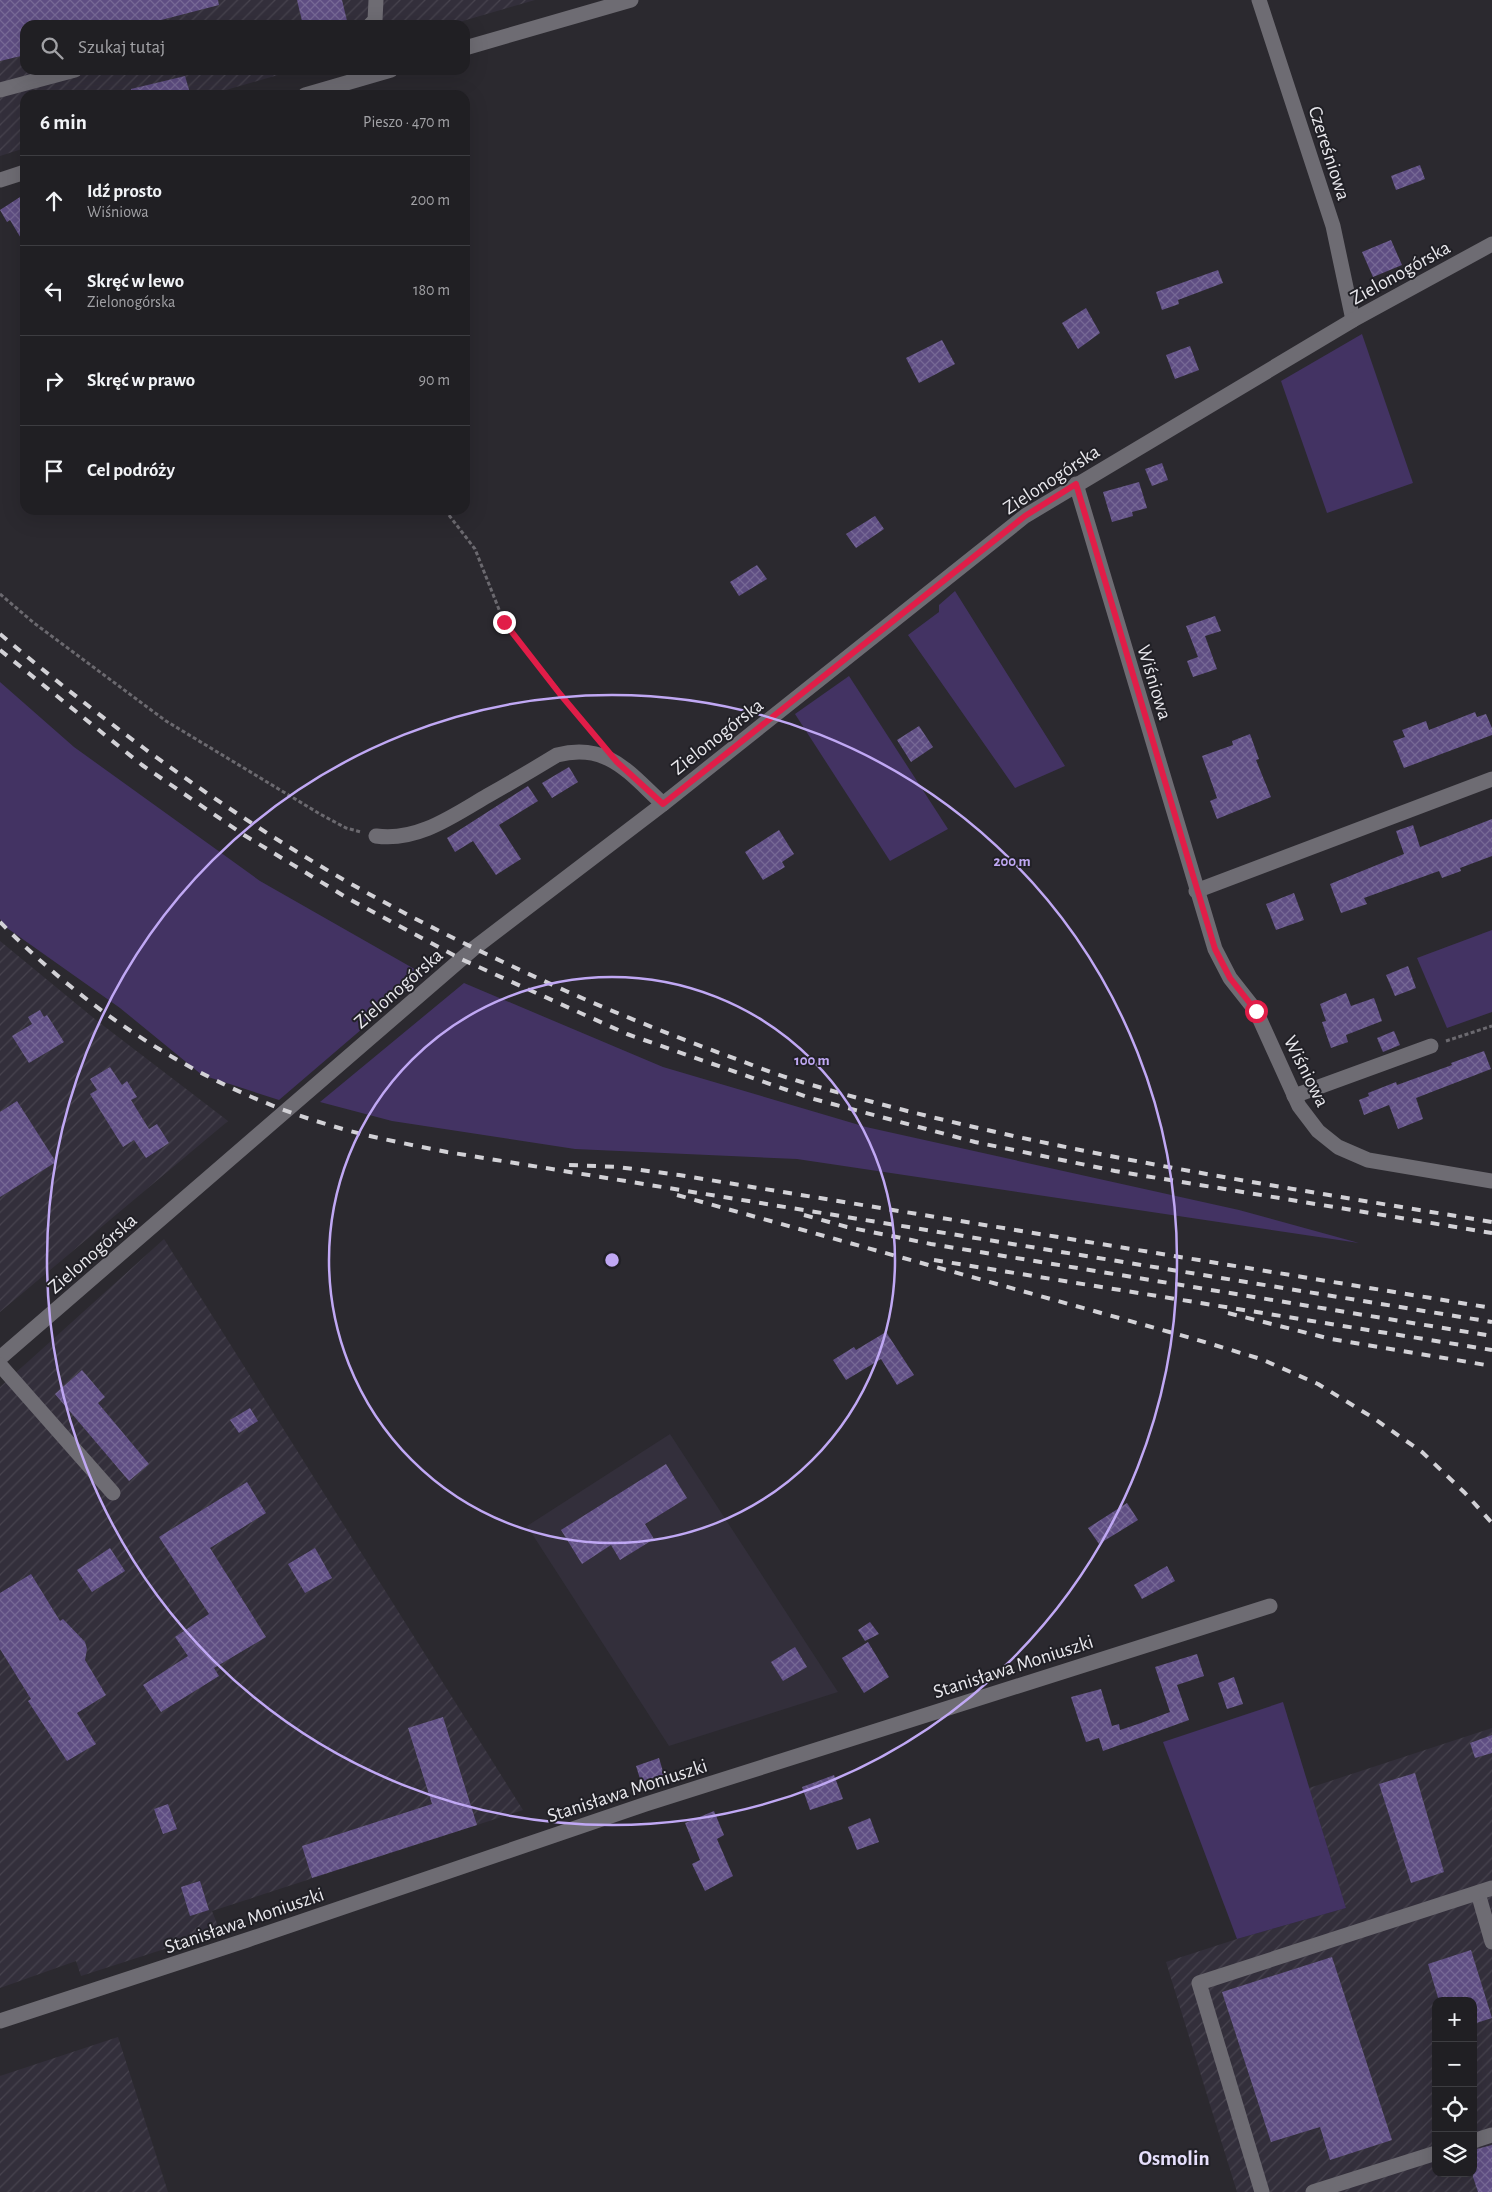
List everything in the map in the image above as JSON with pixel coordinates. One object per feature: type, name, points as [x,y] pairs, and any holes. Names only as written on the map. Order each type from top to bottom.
[{"type":"street","points":[[375,20],[376,0]]},
{"type":"street","points":[[470,47],[632,0]]},
{"type":"street","name":"Czereśniowa","points":[[1260,0],[1333,226],[1353,320]]},
{"type":"street","points":[[0,90],[56,75]]},
{"type":"street","points":[[322,90],[374,75]]},
{"type":"street","points":[[0,180],[20,174]]},
{"type":"street","name":"Zielonogórska","points":[[0,1358],[473,949],[663,804],[1025,516],[1353,320],[1492,244]]},
{"type":"street","name":"Wiśniowa","points":[[1076,484],[1196,891],[1215,949],[1230,978],[1256,1011],[1299,1106],[1318,1131],[1338,1147],[1368,1160],[1492,1181]]},
{"type":"street","points":[[376,836],[388,838],[412,835],[435,826],[557,755],[570,752],[590,751],[617,762],[663,804]]},
{"type":"street","points":[[1196,891],[1492,780]]},
{"type":"street","points":[[1294,1096],[1431,1046]]},
{"type":"street","points":[[0,1364],[113,1493]]},
{"type":"street","name":"Stanisława Moniuszki","points":[[0,2021],[237,1943],[646,1804],[1270,1606]]},
{"type":"street","points":[[1262,2192],[1199,1983],[1485,1891],[1492,1942]]},
{"type":"street","points":[[1477,2140],[1492,2135]]},
{"type":"street","points":[[1313,2192],[1432,2154]]},
{"type":"path","points":[[449,515],[476,549],[504,622],[598,740]]},
{"type":"path","points":[[0,594],[34,623],[166,721],[320,814],[346,828],[376,836]]},
{"type":"path","points":[[1431,1046],[1492,1026]]},
{"type":"shaded area","points":[[0,0],[535,0],[466,20],[20,20],[20,75],[278,75],[226,90],[20,90],[20,150],[0,156]]},
{"type":"shaded area","points":[[1362,334],[1413,483],[1327,513],[1281,381]]},
{"type":"shaded area","points":[[955,591],[1065,766],[1015,788],[908,635],[939,612],[939,605]]},
{"type":"shaded area","points":[[849,676],[948,829],[890,861],[795,714]]},
{"type":"shaded area","points":[[0,682],[74,747],[260,881],[425,975],[279,1100],[202,1075],[120,1008],[7,928],[0,919]]},
{"type":"shaded area","points":[[1492,930],[1492,1012],[1447,1028],[1417,958]]},
{"type":"shaded area","points":[[0,941],[96,1020],[228,1121],[0,1312]]},
{"type":"shaded area","points":[[464,983],[663,1067],[866,1127],[1239,1210],[1359,1243],[797,1159],[575,1149],[392,1121],[320,1102]]},
{"type":"shaded area","points":[[164,1239],[523,1810],[212,1911],[220,1931],[81,1976],[76,1961],[0,1988],[0,1387]]},
{"type":"shaded area","points":[[670,1434],[838,1692],[669,1746],[527,1526]]},
{"type":"shaded area","points":[[1283,1702],[1346,1908],[1237,1939],[1163,1742]]},
{"type":"shaded area","points":[[1492,1728],[1492,2192],[1237,2192],[1166,1962],[1237,1939],[1346,1908],[1309,1788]]},
{"type":"shaded area","points":[[118,2037],[168,2192],[0,2192],[0,2076]]},
{"type":"building","points":[[0,0],[218,0],[219,5],[161,20],[20,20],[20,56],[0,61]]},
{"type":"building","points":[[297,0],[342,0],[347,20],[302,20]]},
{"type":"building","points":[[185,76],[189,90],[131,90]]},
{"type":"building","points":[[1420,165],[1425,179],[1396,190],[1391,176]]},
{"type":"building","points":[[20,197],[20,237],[10,220],[7,222],[0,210]]},
{"type":"building","points":[[1391,240],[1402,265],[1373,277],[1362,252]]},
{"type":"building","points":[[1218,270],[1223,283],[1178,300],[1179,304],[1162,310],[1156,292]]},
{"type":"building","points":[[1086,308],[1100,333],[1078,349],[1062,323]]},
{"type":"building","points":[[942,340],[955,364],[919,383],[906,358]]},
{"type":"building","points":[[1190,346],[1199,370],[1175,379],[1166,355]]},
{"type":"building","points":[[1162,463],[1168,480],[1152,486],[1145,469]]},
{"type":"building","points":[[1139,482],[1147,508],[1132,512],[1133,516],[1112,522],[1103,492]]},
{"type":"building","points":[[875,516],[884,529],[856,548],[846,534]]},
{"type":"building","points":[[757,565],[767,579],[739,596],[730,582]]},
{"type":"building","points":[[1215,616],[1221,631],[1205,636],[1217,669],[1193,677],[1187,661],[1198,657],[1186,626]]},
{"type":"building","points":[[1475,712],[1477,717],[1486,714],[1492,728],[1492,735],[1404,768],[1393,741],[1405,737],[1402,730],[1426,721],[1429,730]]},
{"type":"building","points":[[919,726],[933,747],[911,762],[897,740]]},
{"type":"building","points":[[1250,734],[1259,759],[1256,760],[1271,797],[1217,819],[1210,801],[1217,798],[1202,756],[1233,745],[1232,741]]},
{"type":"building","points":[[569,767],[578,782],[552,798],[542,783]]},
{"type":"building","points":[[528,786],[538,801],[499,825],[521,859],[496,875],[473,841],[455,852],[447,838]]},
{"type":"building","points":[[1492,819],[1492,856],[1460,868],[1461,871],[1442,878],[1439,871],[1364,898],[1367,904],[1341,913],[1330,884],[1404,854],[1396,831],[1413,825],[1420,847]]},
{"type":"building","points":[[779,830],[794,854],[782,862],[785,867],[763,880],[745,852]]},
{"type":"building","points":[[1294,893],[1304,920],[1276,930],[1266,904]]},
{"type":"building","points":[[1408,966],[1416,988],[1395,996],[1386,975]]},
{"type":"building","points":[[1346,993],[1351,1006],[1374,998],[1382,1021],[1346,1035],[1348,1042],[1331,1048],[1322,1022],[1326,1021],[1320,1004]]},
{"type":"building","points":[[40,1010],[44,1017],[47,1015],[64,1042],[29,1063],[12,1036],[32,1024],[28,1017]]},
{"type":"building","points":[[1394,1031],[1400,1045],[1383,1052],[1377,1038]]},
{"type":"building","points":[[1484,1051],[1491,1069],[1416,1098],[1423,1119],[1398,1129],[1389,1105],[1364,1115],[1359,1100],[1369,1096],[1368,1093],[1396,1082],[1397,1085]]},
{"type":"building","points":[[110,1067],[122,1085],[127,1081],[137,1097],[131,1100],[149,1129],[157,1124],[169,1143],[146,1158],[134,1140],[123,1147],[90,1094],[97,1090],[90,1079]]},
{"type":"building","points":[[17,1101],[56,1162],[0,1197],[0,1112]]},
{"type":"building","points":[[886,1332],[914,1375],[897,1385],[881,1359],[846,1380],[833,1360],[854,1347],[856,1350]]},
{"type":"building","points":[[82,1370],[105,1397],[98,1403],[149,1464],[129,1481],[55,1394]]},
{"type":"building","points":[[250,1408],[258,1421],[239,1433],[230,1420]]},
{"type":"building","points":[[666,1464],[687,1498],[645,1524],[654,1539],[620,1560],[611,1545],[582,1564],[561,1530]]},
{"type":"building","points":[[247,1482],[266,1513],[210,1548],[266,1637],[214,1668],[219,1676],[161,1712],[143,1685],[188,1656],[175,1637],[209,1614],[159,1537]]},
{"type":"building","points":[[1127,1503],[1138,1520],[1099,1544],[1088,1528]]},
{"type":"building","points":[[110,1548],[125,1571],[92,1592],[77,1570]]},
{"type":"building","points":[[315,1548],[332,1578],[305,1593],[288,1564]]},
{"type":"building","points":[[1167,1566],[1175,1581],[1142,1599],[1134,1585]]},
{"type":"building","points":[[31,1574],[60,1621],[63,1619],[85,1642],[87,1649],[85,1660],[106,1695],[77,1713],[96,1744],[67,1761],[28,1701],[31,1699],[0,1649],[0,1593]]},
{"type":"building","points":[[870,1622],[879,1634],[865,1641],[858,1630]]},
{"type":"building","points":[[868,1642],[889,1677],[864,1693],[842,1658]]},
{"type":"building","points":[[795,1647],[807,1667],[783,1681],[771,1662]]},
{"type":"building","points":[[1197,1654],[1204,1676],[1177,1685],[1189,1720],[1103,1751],[1099,1738],[1086,1742],[1071,1697],[1101,1689],[1112,1726],[1119,1724],[1120,1730],[1141,1723],[1170,1712],[1155,1667]]},
{"type":"building","points":[[1234,1677],[1243,1704],[1227,1709],[1218,1683]]},
{"type":"building","points":[[443,1717],[477,1825],[312,1878],[302,1846],[432,1804],[408,1728]]},
{"type":"building","points":[[1492,1735],[1492,1753],[1475,1758],[1470,1743]]},
{"type":"building","points":[[659,1758],[664,1775],[641,1782],[636,1766]]},
{"type":"building","points":[[1415,1773],[1444,1872],[1411,1883],[1379,1784]]},
{"type":"building","points":[[834,1775],[843,1799],[810,1810],[802,1787]]},
{"type":"building","points":[[168,1804],[177,1829],[163,1834],[154,1809]]},
{"type":"building","points":[[714,1811],[724,1835],[717,1839],[733,1876],[705,1891],[692,1864],[700,1860],[685,1823]]},
{"type":"building","points":[[870,1818],[879,1842],[857,1850],[848,1827]]},
{"type":"building","points":[[200,1881],[209,1910],[190,1916],[181,1887]]},
{"type":"building","points":[[1471,1950],[1492,2018],[1477,2023],[1477,1997],[1438,1997],[1428,1964]]},
{"type":"building","points":[[1332,1957],[1392,2140],[1330,2160],[1320,2127],[1271,2142],[1222,1992]]},
{"type":"building","points":[[1492,2145],[1492,2192],[1478,2192],[1473,2177],[1477,2177],[1477,2149]]},
{"type":"railway","points":[[0,634],[127,736],[215,799],[306,858],[458,940],[566,991],[665,1032],[786,1077],[881,1104],[1054,1145],[1228,1178],[1492,1222]]},
{"type":"railway","points":[[0,650],[142,765],[244,835],[349,899],[461,959],[627,1034],[810,1098],[975,1142],[1115,1171],[1492,1233]]},
{"type":"railway","points":[[0,922],[72,988],[152,1044],[194,1069],[238,1091],[329,1125],[447,1152],[1492,1322]]},
{"type":"railway","points":[[569,1165],[618,1167],[679,1175],[1492,1308]]},
{"type":"railway","points":[[677,1195],[1261,1359],[1318,1384],[1372,1417],[1422,1452],[1465,1493],[1492,1523]]},
{"type":"railway","points":[[804,1215],[847,1227],[931,1244],[1492,1336]]},
{"type":"railway","points":[[934,1260],[1492,1350]]},
{"type":"railway","points":[[1228,1313],[1331,1339],[1492,1366]]},
{"type":"district","name":"Osmolin","points":[[1174,2158]]},
{"type":"route","points":[[504,622],[560,694],[617,762],[663,804],[1025,516],[1076,484],[1196,891],[1215,949],[1230,978],[1256,1011]]}]
